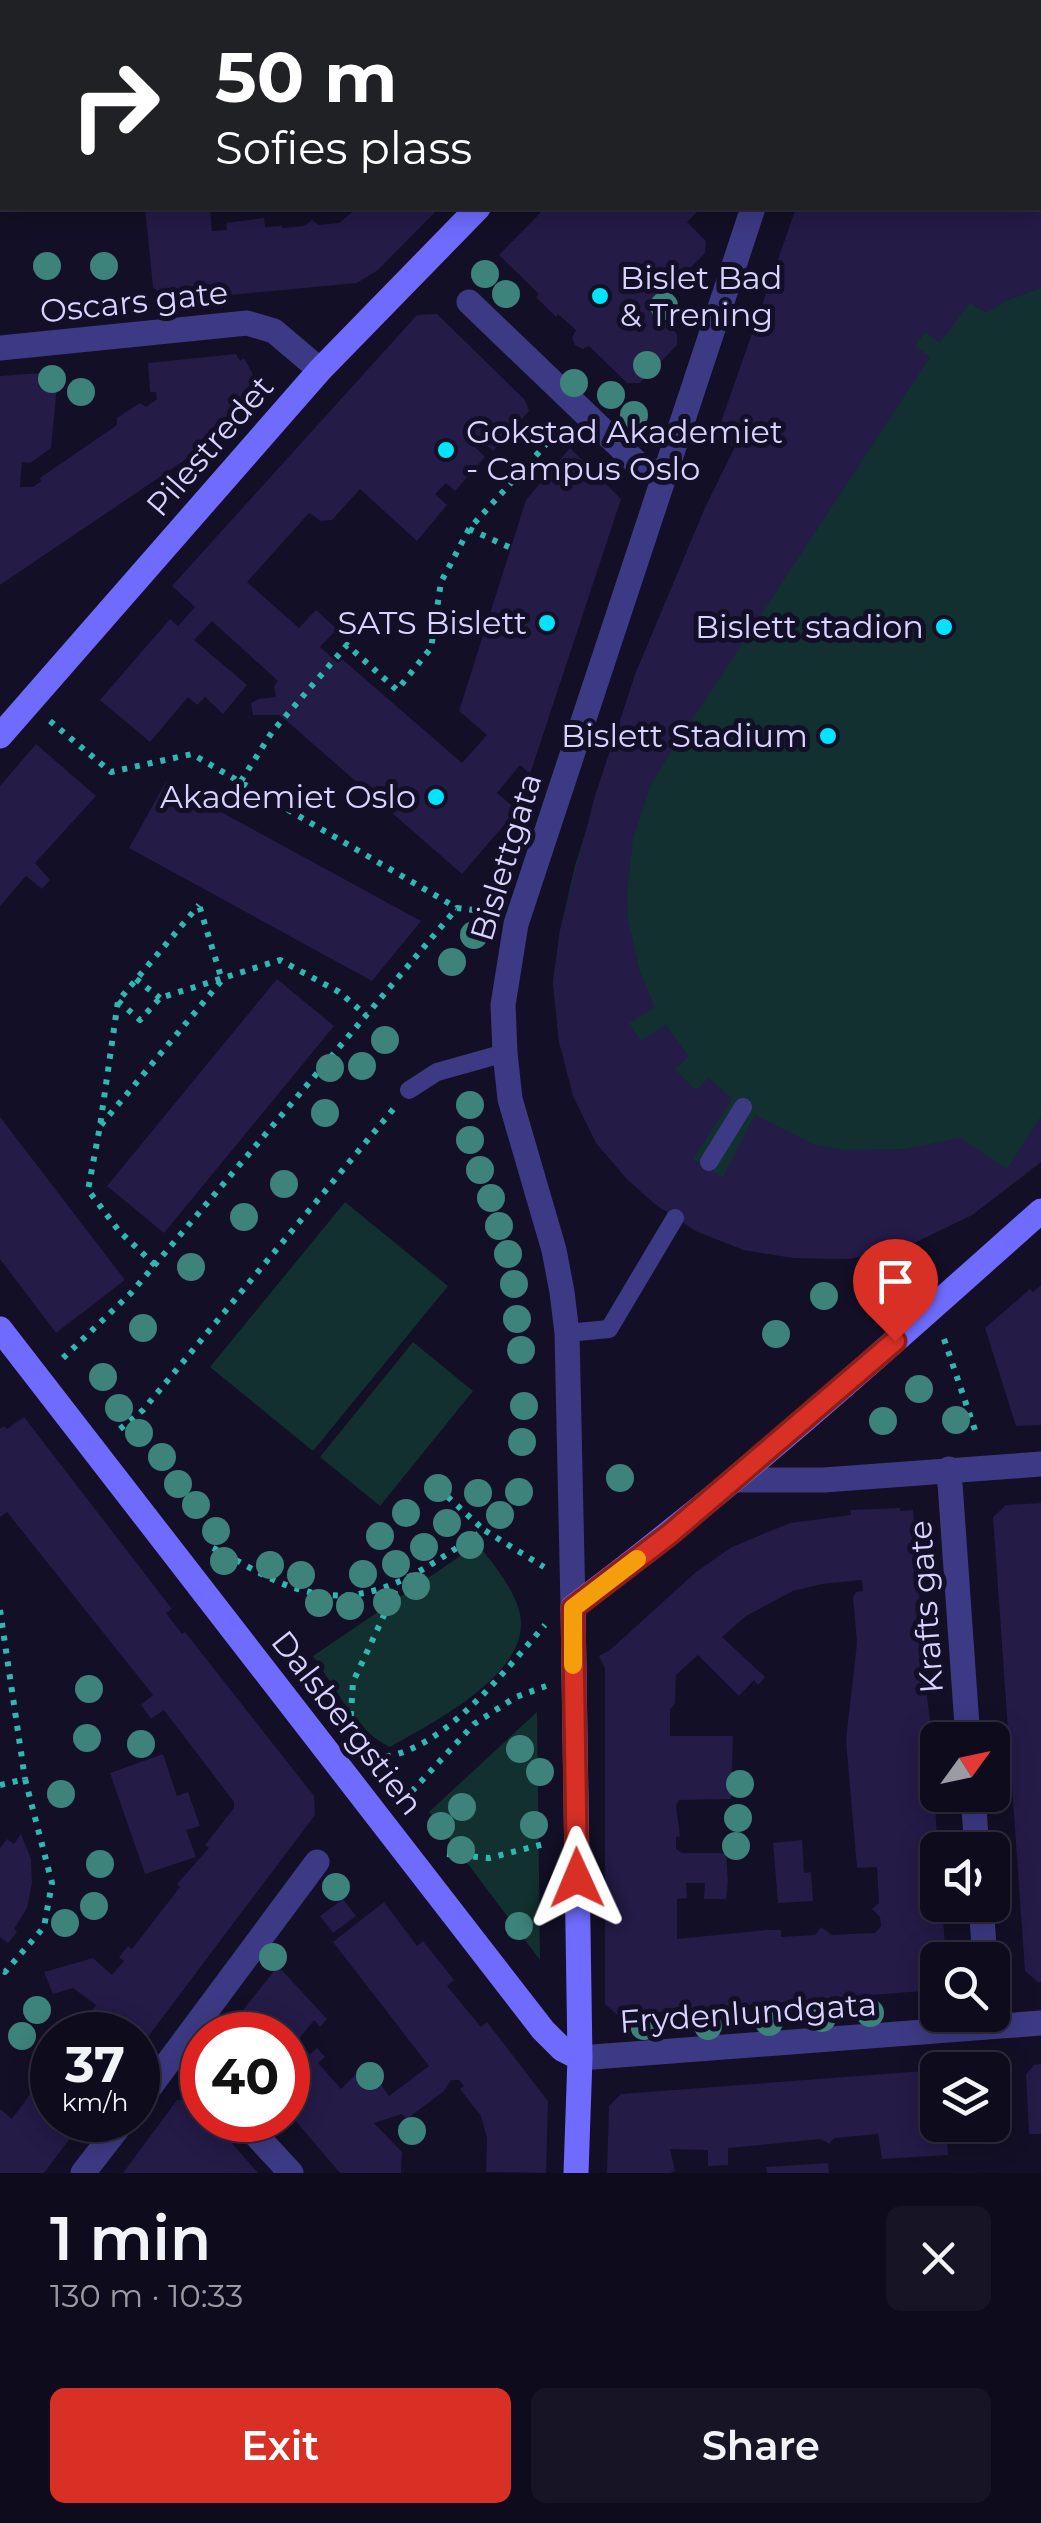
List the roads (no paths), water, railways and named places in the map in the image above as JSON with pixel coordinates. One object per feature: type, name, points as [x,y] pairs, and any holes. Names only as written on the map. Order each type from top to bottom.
[{"type":"street","name":"Pilestredet","points":[[0,736],[320,370],[476,210]]},
{"type":"street","name":"Bislettgata","points":[[573,1608],[567,1333],[554,1250],[510,1099],[503,1005],[516,924],[752,210]]},
{"type":"street","points":[[468,302],[640,466],[664,475]]},
{"type":"street","name":"Oscars gate","points":[[0,348],[247,323],[274,331],[320,370]]},
{"type":"street","points":[[576,2173],[580,2058],[573,1608],[734,1480],[1041,1211]]},
{"type":"street","name":"Dalsbergstien","points":[[0,1329],[543,2030],[562,2049],[580,2058]]},
{"type":"street","points":[[734,1480],[824,1480],[1041,1464]]},
{"type":"street","name":"Krafts gate","points":[[949,1469],[967,1722]]},
{"type":"street","points":[[160,2073],[317,1862]]},
{"type":"street","name":"Frydenlundgata","points":[[1010,2022],[1041,2023]]},
{"type":"street","name":"Frydenlundgata","points":[[580,2058],[920,2027]]},
{"type":"street","points":[[83,2173],[107,2142]]},
{"type":"street","points":[[262,2142],[291,2173]]},
{"type":"lane","points":[[410,1090],[437,1072],[505,1053]]},
{"type":"lane","points":[[709,1162],[743,1107]]},
{"type":"lane","points":[[567,1333],[610,1329],[676,1218]]},
{"type":"place","name":"Bislet Bad & Trening","points":[[600,296]]},
{"type":"place","name":"Gokstad Akademiet - Campus Oslo","points":[[446,450]]},
{"type":"place","name":"SATS Bislett","points":[[547,623]]},
{"type":"place","name":"Bislett stadion","points":[[944,627]]},
{"type":"place","name":"Bislett Stadium","points":[[828,736]]},
{"type":"place","name":"Akademiet Oslo","points":[[436,797]]}]
